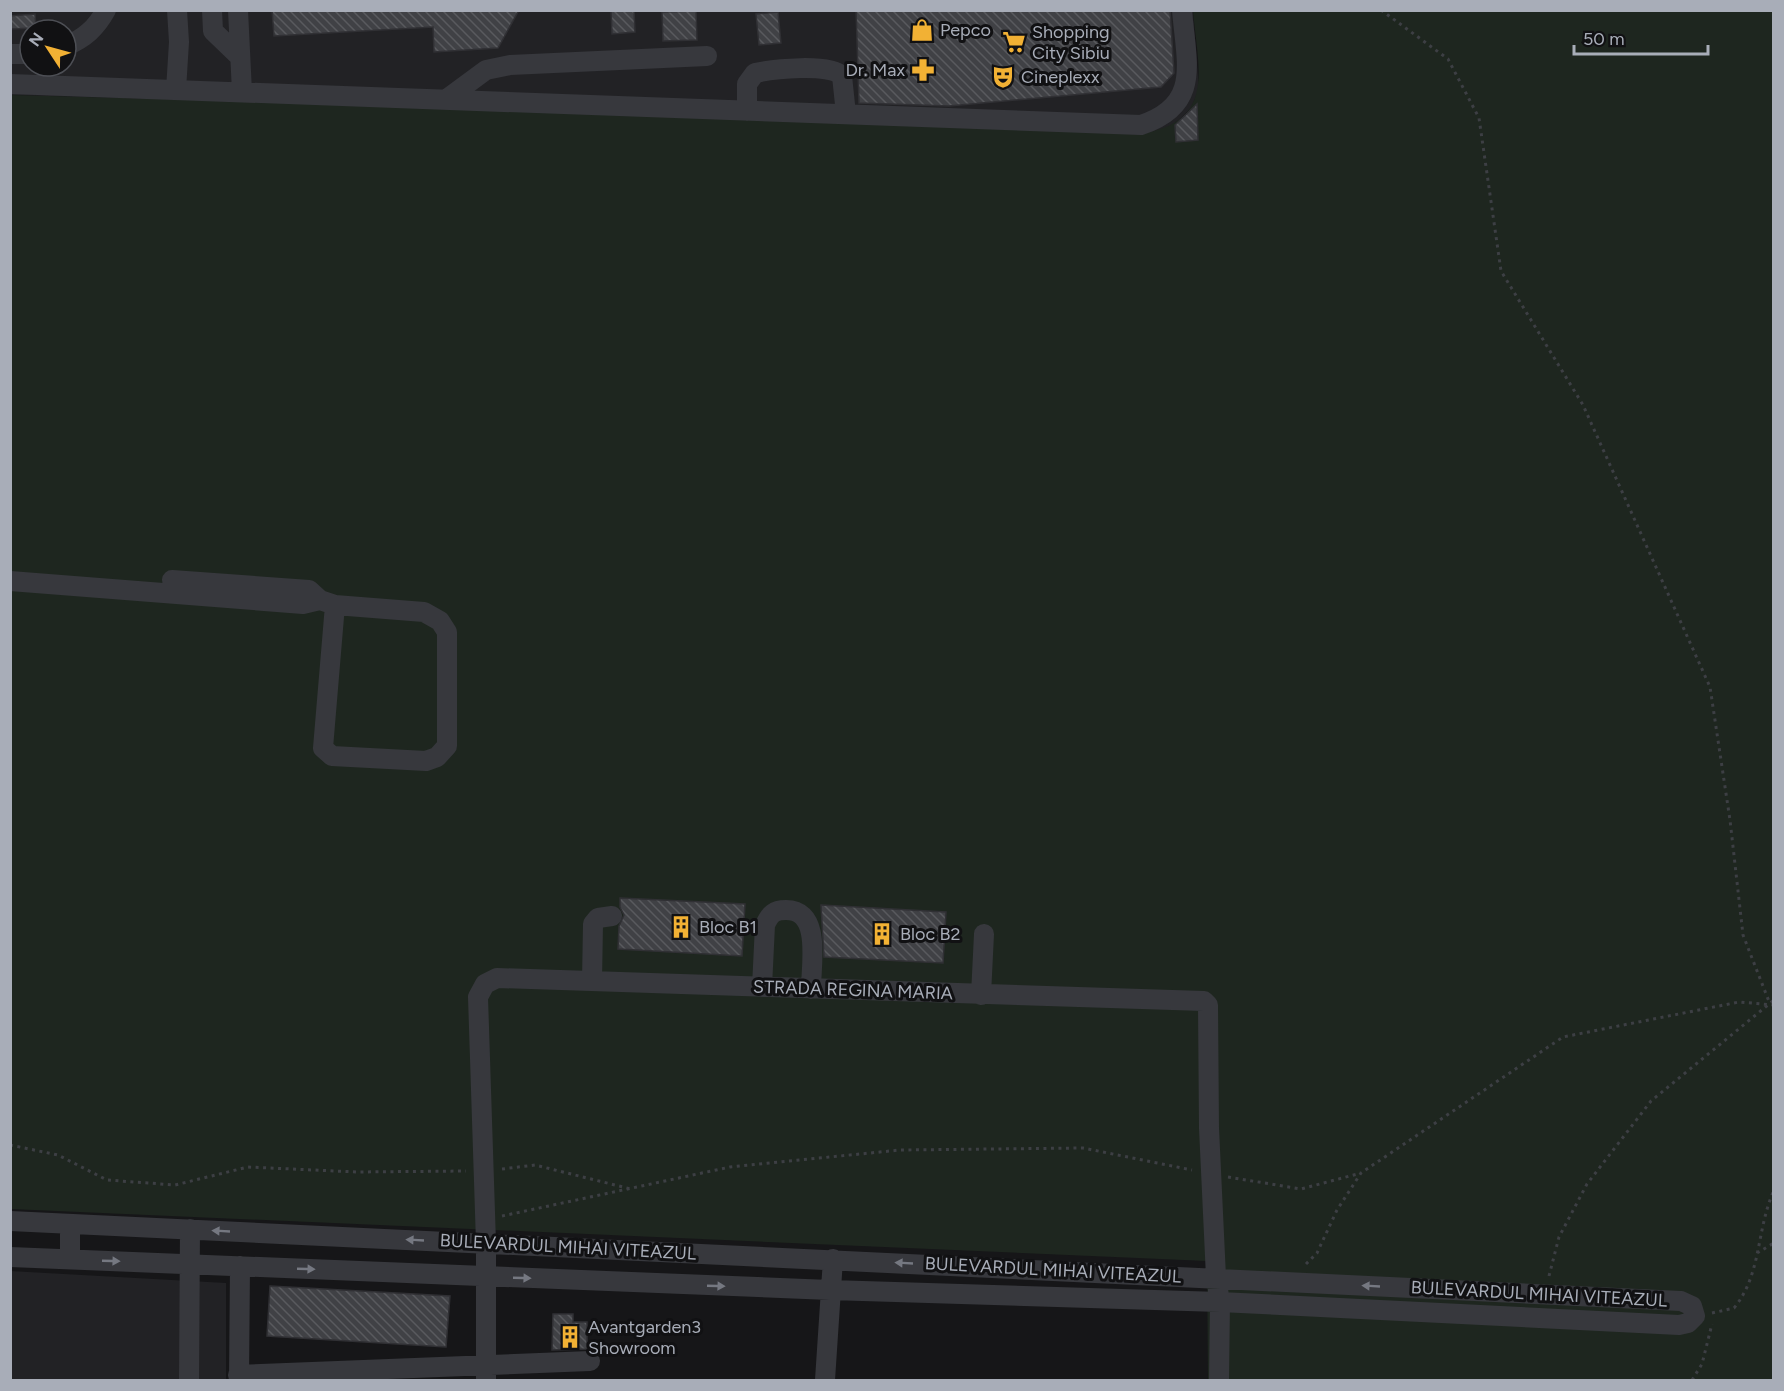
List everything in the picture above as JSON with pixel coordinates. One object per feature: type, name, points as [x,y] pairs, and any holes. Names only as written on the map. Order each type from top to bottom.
[{"type":"street","points":[[78,41],[96,27],[106,10]]},
{"type":"street","points":[[176,90],[179,42],[177,10]]},
{"type":"street","points":[[212,10],[213,32],[240,57]]},
{"type":"street","points":[[237,10],[242,92]]},
{"type":"street","points":[[10,84],[448,98],[1141,125],[1162,118],[1183,93],[1187,76],[1182,10]]},
{"type":"street","points":[[448,98],[486,70],[510,65],[707,56]]},
{"type":"street","points":[[747,111],[747,84],[755,73],[774,69],[829,69],[842,76],[846,114]]},
{"type":"street","points":[[10,569],[309,590],[327,603]]},
{"type":"street","points":[[10,580],[303,604],[327,603],[424,612],[440,621],[447,632],[447,746],[437,757],[426,761],[332,756],[323,748],[327,603]]},
{"type":"street","points":[[762,987],[765,925],[769,916],[776,910],[790,910],[801,913],[808,921],[811,933],[811,989]]},
{"type":"street","points":[[592,981],[593,924],[598,918],[612,916]]},
{"type":"street","points":[[981,994],[984,934]]},
{"type":"street","name":"STRADA REGINA MARIA","points":[[484,1171],[477,997],[484,984],[497,978],[1204,1000],[1208,1005],[1212,1174]]},
{"type":"street","points":[[484,1171],[486,1373]]},
{"type":"street","points":[[1212,1174],[1216,1277],[1220,1302],[1219,1380]]},
{"type":"street","name":"BULEVARDUL MIHAI VITEAZUL","points":[[10,1221],[1682,1300],[1704,1314],[1679,1325],[1220,1302],[830,1290],[10,1257]]},
{"type":"street","points":[[70,1224],[70,1259]]},
{"type":"street","points":[[189,1380],[190,1229]]},
{"type":"street","points":[[825,1380],[833,1260]]},
{"type":"street","points":[[240,1266],[238,1378],[486,1373],[590,1361]]},
{"type":"street","points":[[1565,1295],[1565,1321]]},
{"type":"path","points":[[1381,10],[1448,59],[1479,117],[1501,271],[1583,405],[1710,687],[1730,820],[1743,935],[1772,1005]]},
{"type":"path","points":[[1545,1294],[1559,1237],[1587,1184],[1651,1101],[1772,1005],[1773,1000]]},
{"type":"path","points":[[484,1219],[730,1167],[900,1150],[1083,1148],[1301,1189],[1361,1173],[1563,1037],[1739,1002],[1772,1005]]},
{"type":"path","points":[[10,1145],[58,1155],[107,1180],[175,1185],[248,1167],[357,1172],[484,1171],[535,1166],[632,1189]]},
{"type":"path","points":[[1287,1282],[1317,1253],[1337,1210],[1361,1173]]},
{"type":"path","points":[[1692,1380],[1702,1364],[1707,1347],[1704,1314],[1734,1308],[1747,1292],[1766,1208],[1773,1190]]},
{"type":"path","points":[[1757,1253],[1773,1243]]},
{"type":"shaded area","points":[[11,10],[1193,11],[1199,90],[1191,108],[1174,125],[1155,132],[1138,134],[387,105],[11,95]]},
{"type":"shaded area","points":[[1193,11],[1773,11],[1773,1380],[1208,1380],[1207,1261],[11,1209],[11,95],[387,105],[1138,134],[1163,128],[1181,119],[1191,106],[1197,90],[1199,73]]},
{"type":"shaded area","points":[[10,1271],[226,1283],[226,1380],[11,1380]]},
{"type":"building","points":[[272,10],[519,10],[498,48],[434,52],[433,27],[274,36]]},
{"type":"building","points":[[611,10],[634,10],[635,32],[612,34]]},
{"type":"building","name":"Shopping City Sibiu","points":[[856,10],[1170,10],[1174,73],[1161,87],[949,106],[859,103]]},
{"type":"building","points":[[696,11],[697,40],[663,41],[662,12]]},
{"type":"building","points":[[778,12],[781,43],[759,45],[756,14]]},
{"type":"building","points":[[35,14],[35,18],[18,18],[18,29],[10,29],[10,16]]},
{"type":"building","points":[[1197,104],[1198,140],[1176,142],[1175,125]]},
{"type":"building","name":"Bloc B1","points":[[620,898],[745,904],[742,956],[618,949],[619,926],[624,915],[620,907]]},
{"type":"building","name":"Bloc B2","points":[[821,905],[946,912],[943,963],[824,957]]},
{"type":"building","points":[[270,1286],[450,1296],[446,1347],[267,1336]]},
{"type":"building","name":"Avantgarden3 Showroom","points":[[553,1314],[573,1314],[573,1322],[587,1322],[587,1349],[552,1350]]},
{"type":"place","name":"Pepco","points":[[922,30]]},
{"type":"place","name":"Shopping City Sibiu","points":[[1014,42]]},
{"type":"place","name":"Dr. Max","points":[[923,70]]},
{"type":"place","name":"Cineplexx","points":[[1003,77]]},
{"type":"place","name":"Bloc B1","points":[[681,927]]},
{"type":"place","name":"Bloc B2","points":[[882,934]]},
{"type":"place","name":"Avantgarden3 Showroom","points":[[570,1337]]}]
